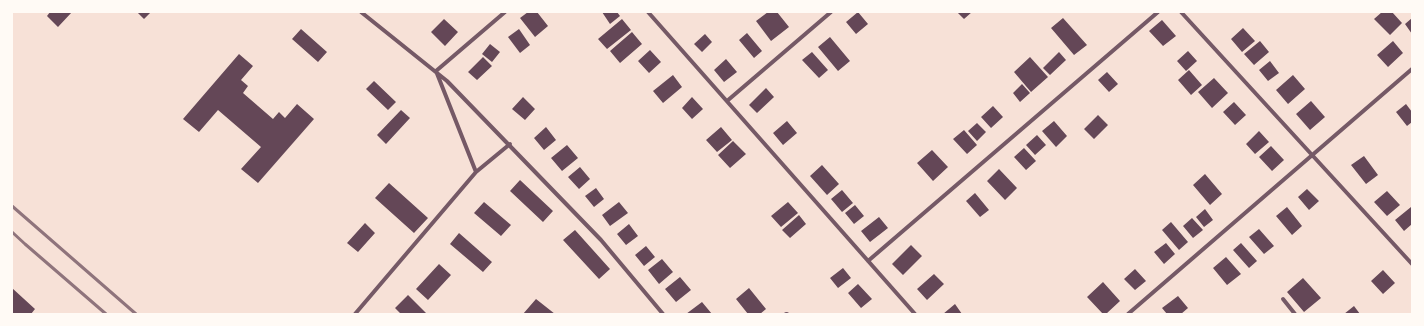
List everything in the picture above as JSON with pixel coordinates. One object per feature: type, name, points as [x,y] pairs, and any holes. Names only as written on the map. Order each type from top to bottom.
[{"type":"street","points":[[361,12],[436,71],[510,144],[602,240],[663,314]]},
{"type":"street","points":[[436,71],[504,12]]},
{"type":"street","points":[[648,12],[915,314]]},
{"type":"street","points":[[727,101],[831,12]]},
{"type":"street","points":[[868,261],[1158,12]]},
{"type":"street","points":[[1181,12],[1412,264]]},
{"type":"street","points":[[1128,314],[1412,69]]},
{"type":"street","points":[[436,71],[476,172]]},
{"type":"street","points":[[355,314],[476,172],[510,144]]},
{"type":"street","points":[[1283,299],[1295,314]]},
{"type":"building","points":[[50,12],[72,12],[58,27],[47,16]]},
{"type":"building","points":[[137,12],[151,12],[144,19]]},
{"type":"building","points":[[528,12],[537,12],[548,26],[535,37],[520,18]]},
{"type":"building","points":[[602,12],[617,12],[620,16],[610,24]]},
{"type":"building","points":[[768,12],[777,12],[789,27],[771,41],[756,21]]},
{"type":"building","points":[[858,12],[868,24],[856,34],[846,22]]},
{"type":"building","points":[[957,12],[972,12],[964,19]]},
{"type":"building","points":[[1382,12],[1392,12],[1402,23],[1390,35],[1374,19]]},
{"type":"building","points":[[1063,18],[1087,45],[1074,55],[1051,28]]},
{"type":"building","points":[[1412,18],[1412,34],[1405,24]]},
{"type":"building","points":[[444,19],[458,32],[445,46],[431,32]]},
{"type":"building","points":[[622,19],[631,30],[607,49],[598,39]]},
{"type":"building","points":[[1162,20],[1176,36],[1163,46],[1149,31]]},
{"type":"building","points":[[1243,28],[1255,41],[1242,52],[1231,39]]},
{"type":"building","points":[[301,29],[327,52],[318,62],[292,39]]},
{"type":"building","points":[[519,29],[530,45],[520,53],[508,37]]},
{"type":"building","points":[[632,32],[642,44],[620,63],[610,51]]},
{"type":"building","points":[[747,33],[762,51],[754,58],[739,40]]},
{"type":"building","points":[[705,34],[712,42],[702,52],[694,44]]},
{"type":"building","points":[[830,37],[850,61],[838,71],[818,47]]},
{"type":"building","points":[[1260,41],[1269,52],[1254,65],[1244,54]]},
{"type":"building","points":[[1393,41],[1403,53],[1388,67],[1377,55]]},
{"type":"building","points":[[490,44],[500,52],[492,62],[482,54]]},
{"type":"building","points":[[650,50],[661,62],[649,73],[638,61]]},
{"type":"building","points":[[1188,51],[1197,61],[1186,71],[1177,61]]},
{"type":"building","points":[[812,52],[828,70],[819,78],[802,60]]},
{"type":"building","points":[[1059,52],[1066,60],[1050,75],[1043,68]]},
{"type":"building","points":[[239,54],[253,66],[241,80],[248,86],[243,93],[273,119],[279,112],[285,118],[297,104],[314,119],[258,183],[241,169],[261,147],[218,110],[199,132],[183,119]]},
{"type":"building","points":[[483,57],[492,66],[477,80],[468,72]]},
{"type":"building","points":[[1030,57],[1048,77],[1031,92],[1014,72]]},
{"type":"building","points":[[726,59],[737,72],[724,82],[714,70]]},
{"type":"building","points":[[1270,61],[1279,73],[1268,81],[1259,70]]},
{"type":"building","points":[[1189,70],[1202,85],[1191,95],[1178,80]]},
{"type":"building","points":[[1107,72],[1118,84],[1109,92],[1098,80]]},
{"type":"building","points":[[673,75],[682,87],[663,103],[653,91]]},
{"type":"building","points":[[1293,75],[1305,89],[1288,104],[1276,90]]},
{"type":"building","points":[[1214,78],[1228,93],[1212,108],[1198,92]]},
{"type":"building","points":[[374,81],[396,102],[388,110],[366,89]]},
{"type":"building","points":[[1022,84],[1030,93],[1020,102],[1013,93]]},
{"type":"building","points":[[766,88],[774,97],[757,113],[749,105]]},
{"type":"building","points":[[523,97],[535,109],[525,120],[512,109]]},
{"type":"building","points":[[692,97],[703,109],[692,119],[682,108]]},
{"type":"building","points":[[1311,101],[1325,117],[1310,130],[1296,114]]},
{"type":"building","points":[[1234,102],[1246,115],[1235,125],[1223,112]]},
{"type":"building","points":[[1406,104],[1412,112],[1412,122],[1407,126],[1396,112]]},
{"type":"building","points":[[993,106],[1003,117],[991,128],[981,117]]},
{"type":"building","points":[[401,110],[410,118],[386,144],[377,135]]},
{"type":"building","points":[[1098,115],[1108,125],[1094,139],[1084,129]]},
{"type":"building","points":[[787,121],[797,133],[783,145],[773,133]]},
{"type":"building","points":[[1054,121],[1067,136],[1056,147],[1042,131]]},
{"type":"building","points":[[977,123],[986,132],[977,141],[968,131]]},
{"type":"building","points":[[546,127],[556,140],[544,150],[534,138]]},
{"type":"building","points":[[721,127],[732,140],[717,152],[706,140]]},
{"type":"building","points":[[964,130],[977,145],[967,154],[953,139]]},
{"type":"building","points":[[1259,131],[1269,142],[1255,154],[1246,144]]},
{"type":"building","points":[[1037,135],[1046,145],[1035,155],[1026,145]]},
{"type":"building","points":[[733,141],[746,154],[730,168],[718,155]]},
{"type":"building","points":[[567,145],[578,158],[562,171],[551,158]]},
{"type":"building","points":[[1271,146],[1284,160],[1272,171],[1259,157]]},
{"type":"building","points":[[1024,148],[1036,161],[1026,170],[1014,157]]},
{"type":"building","points":[[932,150],[948,167],[933,181],[917,163]]},
{"type":"building","points":[[1364,156],[1378,175],[1366,184],[1351,165]]},
{"type":"building","points":[[822,165],[839,184],[827,195],[810,176]]},
{"type":"building","points":[[580,167],[590,179],[579,189],[568,177]]},
{"type":"building","points":[[999,169],[1017,188],[1005,200],[987,181]]},
{"type":"building","points":[[1205,174],[1222,194],[1210,205],[1193,185]]},
{"type":"building","points":[[520,180],[553,211],[543,222],[510,191]]},
{"type":"building","points":[[389,183],[428,218],[414,233],[375,198]]},
{"type":"building","points":[[596,188],[604,199],[594,207],[585,196]]},
{"type":"building","points":[[1307,189],[1319,201],[1309,210],[1298,197]]},
{"type":"building","points":[[842,190],[853,203],[842,212],[831,199]]},
{"type":"building","points":[[1387,191],[1400,205],[1387,216],[1374,202]]},
{"type":"building","points":[[975,193],[989,210],[980,217],[966,201]]},
{"type":"building","points":[[484,202],[511,225],[501,236],[474,213]]},
{"type":"building","points":[[619,202],[628,213],[610,226],[602,215]]},
{"type":"building","points":[[788,202],[798,213],[781,227],[771,216]]},
{"type":"building","points":[[855,205],[864,216],[854,224],[845,213]]},
{"type":"building","points":[[1287,207],[1302,226],[1292,235],[1276,216]]},
{"type":"building","points":[[1411,207],[1412,224],[1404,231],[1395,220]]},
{"type":"building","points":[[1205,209],[1213,220],[1204,227],[1196,217]]},
{"type":"building","points":[[799,215],[806,224],[790,238],[782,230]]},
{"type":"building","points":[[879,217],[888,228],[870,242],[861,231]]},
{"type":"building","points":[[1192,218],[1203,230],[1193,238],[1183,226]]},
{"type":"building","points":[[1171,222],[1188,242],[1179,250],[1162,230]]},
{"type":"building","points":[[365,223],[375,233],[358,252],[347,243]]},
{"type":"building","points":[[629,224],[638,236],[626,245],[617,234]]},
{"type":"building","points":[[1259,229],[1274,246],[1264,254],[1249,237]]},
{"type":"building","points":[[575,230],[610,269],[599,279],[563,240]]},
{"type":"building","points":[[459,233],[492,262],[483,272],[450,244]]},
{"type":"building","points":[[1166,243],[1175,254],[1164,264],[1154,252]]},
{"type":"building","points":[[1241,243],[1257,261],[1249,268],[1233,250]]},
{"type":"building","points":[[911,245],[922,256],[903,275],[892,264]]},
{"type":"building","points":[[646,246],[655,257],[644,266],[635,255]]},
{"type":"building","points":[[1226,257],[1241,274],[1227,285],[1213,268]]},
{"type":"building","points":[[662,259],[673,272],[659,284],[648,270]]},
{"type":"building","points":[[439,264],[451,275],[428,300],[416,289]]},
{"type":"building","points":[[843,268],[851,278],[838,288],[830,278]]},
{"type":"building","points":[[1135,269],[1146,281],[1135,290],[1124,279]]},
{"type":"building","points":[[1383,270],[1395,283],[1383,294],[1371,281]]},
{"type":"building","points":[[934,274],[944,284],[927,300],[917,289]]},
{"type":"building","points":[[680,277],[691,290],[676,302],[665,289]]},
{"type":"building","points":[[1303,278],[1321,298],[1304,312],[1287,292]]},
{"type":"building","points":[[1103,282],[1120,301],[1106,314],[1103,314],[1087,297]]},
{"type":"building","points":[[858,284],[872,299],[861,308],[848,293]]},
{"type":"building","points":[[12,288],[35,309],[31,314],[12,314]]},
{"type":"building","points":[[749,288],[766,309],[760,314],[748,314],[736,299]]},
{"type":"building","points":[[408,295],[427,314],[401,314],[395,308]]},
{"type":"building","points":[[1178,296],[1188,308],[1181,314],[1167,314],[1162,308]]},
{"type":"building","points":[[536,299],[555,314],[523,314]]},
{"type":"building","points":[[702,302],[712,314],[686,314]]},
{"type":"building","points":[[955,304],[962,314],[943,314]]},
{"type":"building","points":[[1354,306],[1360,314],[1344,314]]},
{"type":"railway","points":[[12,206],[136,314]]},
{"type":"railway","points":[[12,232],[106,314]]}]
